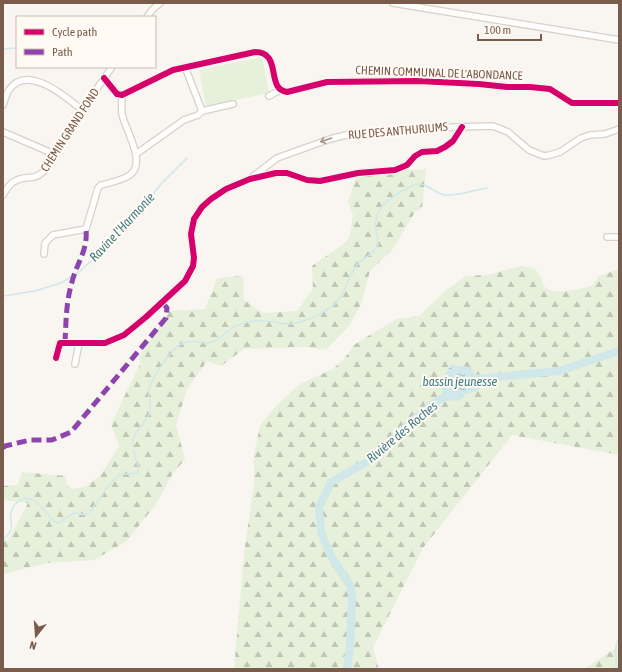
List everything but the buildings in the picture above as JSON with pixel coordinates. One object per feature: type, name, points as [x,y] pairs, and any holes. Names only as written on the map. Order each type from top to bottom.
[{"type":"street","points":[[152,10],[153,3]]},
{"type":"street","points":[[148,16],[160,3]]},
{"type":"street","points":[[393,3],[425,6],[619,40]]},
{"type":"street","points":[[104,78],[117,94],[122,95],[173,70],[255,52],[261,52],[265,53],[270,59],[277,86],[280,90],[269,96]]},
{"type":"street","points":[[185,67],[202,111]]},
{"type":"street","name":"CHEMIN GRAND FOND","points":[[3,195],[13,181],[40,175],[46,169],[82,110],[111,68]]},
{"type":"street","points":[[3,105],[12,86],[18,82],[35,81],[46,84],[55,89],[82,110]]},
{"type":"street","name":"CHEMIN COMMUNAL DE L'ABONDANCE","points":[[280,90],[283,92],[292,92],[327,82],[418,81],[479,84],[507,88],[530,87],[550,89],[572,103],[619,104]]},
{"type":"street","points":[[44,254],[45,243],[53,236],[86,229],[98,188],[101,185],[130,175],[135,168],[136,154],[122,114],[122,95]]},
{"type":"street","points":[[136,154],[184,120],[198,115],[202,111],[233,104]]},
{"type":"street","name":"RUE DES ANTHURIUMS","points":[[250,179],[277,158],[330,138],[354,133],[493,126],[508,132],[529,150],[544,156],[560,152],[581,138],[590,135],[605,134],[619,129]]},
{"type":"street","points":[[56,358],[60,343],[105,343],[124,335],[185,281],[193,266],[194,258],[191,234],[194,220],[202,207],[226,189],[250,179],[276,173],[287,173],[307,180],[320,181],[358,173],[395,170],[407,165],[415,156],[422,152],[437,151],[445,147],[453,141],[462,127]]},
{"type":"street","points":[[3,132],[54,154]]},
{"type":"street","points":[[607,237],[619,236]]},
{"type":"street","points":[[75,364],[79,343]]},
{"type":"green space","points":[[262,57],[269,93],[206,106],[199,70]]},
{"type":"green space","points":[[426,169],[422,208],[415,212],[393,249],[370,271],[361,304],[349,326],[326,350],[307,347],[244,349],[221,366],[207,361],[187,389],[176,425],[185,459],[172,475],[156,504],[127,541],[94,560],[47,563],[3,574],[3,539],[8,541],[28,503],[3,500],[3,486],[18,485],[22,472],[66,476],[66,483],[71,489],[84,487],[101,475],[119,446],[111,424],[140,364],[139,356],[170,311],[205,309],[217,278],[243,276],[244,300],[263,313],[297,311],[313,289],[312,266],[346,242],[350,236],[353,215],[348,202],[357,174]]},
{"type":"green space","points":[[521,266],[534,269],[540,276],[545,287],[556,291],[569,291],[592,286],[599,276],[619,269],[619,455],[512,435],[423,548],[373,647],[379,669],[234,669],[244,554],[254,483],[254,454],[260,426],[275,407],[294,389],[302,383],[333,369],[344,359],[354,345],[363,339],[397,319],[419,316],[445,291],[466,276],[487,275]]},
{"type":"green space","points":[[619,646],[619,669],[584,669]]},
{"type":"water","name":"bassin jeunesse","points":[[451,365],[470,367],[475,374],[484,375],[485,380],[480,386],[479,390],[466,394],[459,401],[444,400],[440,397],[443,392],[439,383]]},
{"type":"waterway","points":[[3,49],[16,48]]},
{"type":"waterway","name":"Ravine l'Harmonie","points":[[3,296],[35,291],[61,283],[79,272],[108,246],[125,223],[148,201],[161,184],[187,158]]},
{"type":"waterway","points":[[3,539],[11,530],[12,510],[20,500],[30,499],[34,501],[41,506],[52,520],[58,523],[74,513],[86,515],[91,511],[112,481],[119,476],[138,472],[133,443],[138,430],[150,412],[150,386],[162,364],[178,346],[190,341],[205,343],[213,342],[233,327],[251,321],[293,324],[310,319],[335,304],[357,265],[375,250],[378,244],[375,227],[377,216],[383,206],[395,196],[418,184],[425,185],[438,193],[445,195],[461,194],[487,188]]},
{"type":"waterway","name":"Rivière des Roches","points":[[475,383],[486,378],[559,371],[619,351]]},
{"type":"waterway","name":"Rivière des Roches","points":[[347,669],[350,645],[352,599],[351,587],[331,556],[321,533],[319,507],[331,482],[370,460],[420,414],[440,399],[451,394]]},
{"type":"waterway","points":[[616,669],[616,647],[619,638]]},
{"type":"marked path","points":[[65,343],[70,290],[84,250],[86,229]]},
{"type":"marked path","points":[[3,448],[5,446],[30,440],[52,440],[71,432],[166,318],[167,308],[162,302]]},
{"type":"cycle path","points":[[104,78],[117,94],[122,95],[173,70],[255,52],[264,54],[269,58],[277,84],[280,89],[287,92],[327,82],[418,81],[550,89],[572,103],[619,103]]},
{"type":"cycle path","points":[[56,358],[60,343],[105,343],[124,335],[185,281],[193,266],[194,258],[191,234],[194,219],[202,207],[226,189],[250,179],[276,173],[287,173],[307,180],[320,181],[358,173],[395,170],[407,165],[415,156],[422,152],[437,151],[445,147],[453,141],[462,127]]}]
